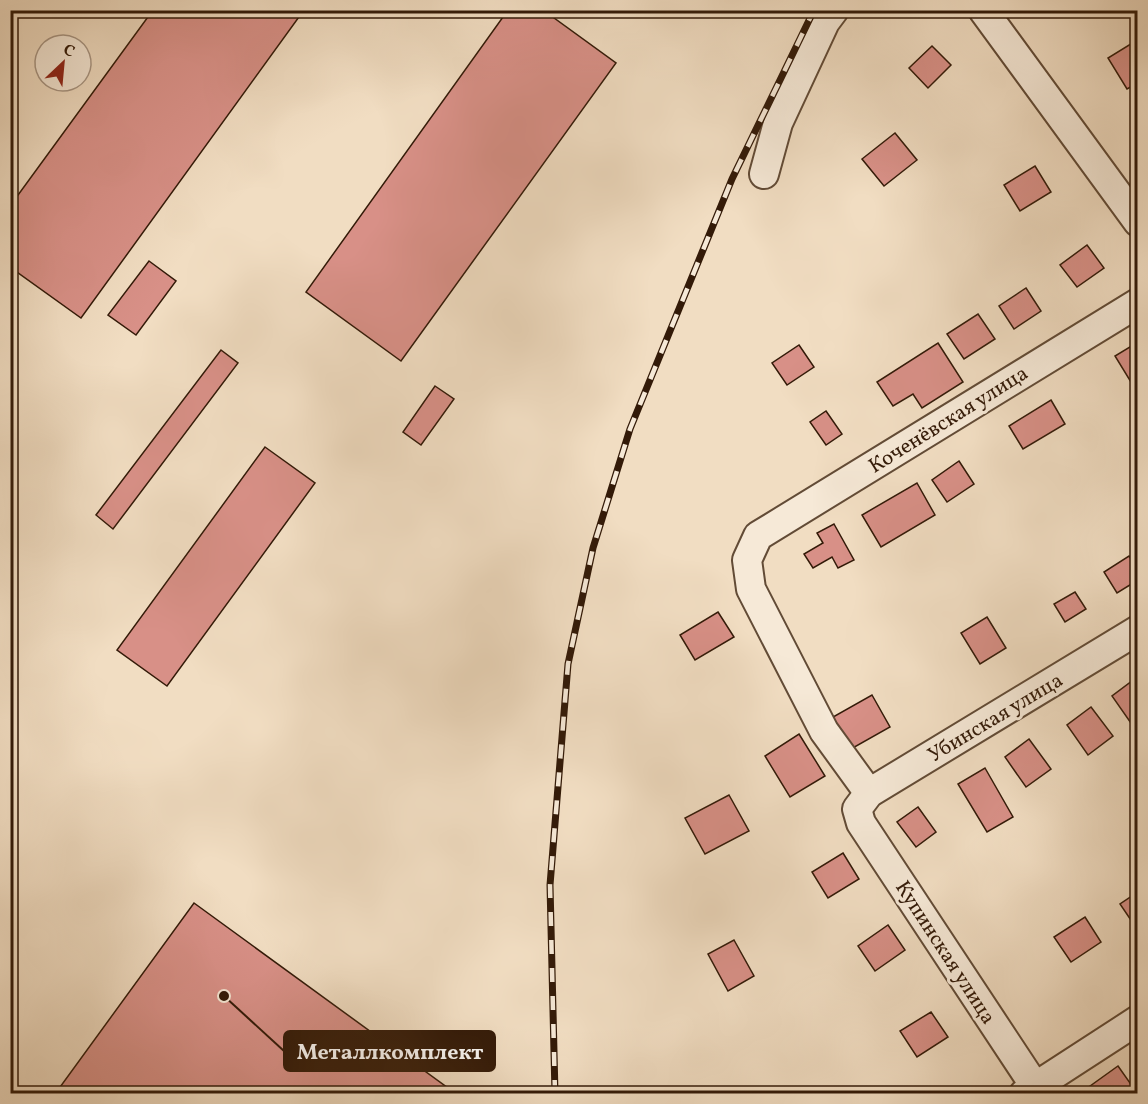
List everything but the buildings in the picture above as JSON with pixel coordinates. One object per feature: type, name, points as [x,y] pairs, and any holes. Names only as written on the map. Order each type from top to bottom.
[{"type":"street","points":[[764,174],[778,123],[825,22],[834,10]]},
{"type":"street","points":[[983,10],[1137,222]]},
{"type":"street","name":"Коченёвская улица","points":[[758,536],[1137,303]]},
{"type":"street","name":"Купинская улица","points":[[758,536],[747,560],[752,589],[824,731],[863,801],[861,823],[1033,1091]]},
{"type":"street","name":"Убинская улица","points":[[863,801],[1137,630]]},
{"type":"street","points":[[1033,1091],[1137,1020]]},
{"type":"railway","points":[[555,1094],[550,885],[568,664],[593,548],[630,429],[732,179],[814,10]]},
{"type":"place","name":"Металлкомплект","points":[[224,996]]}]
